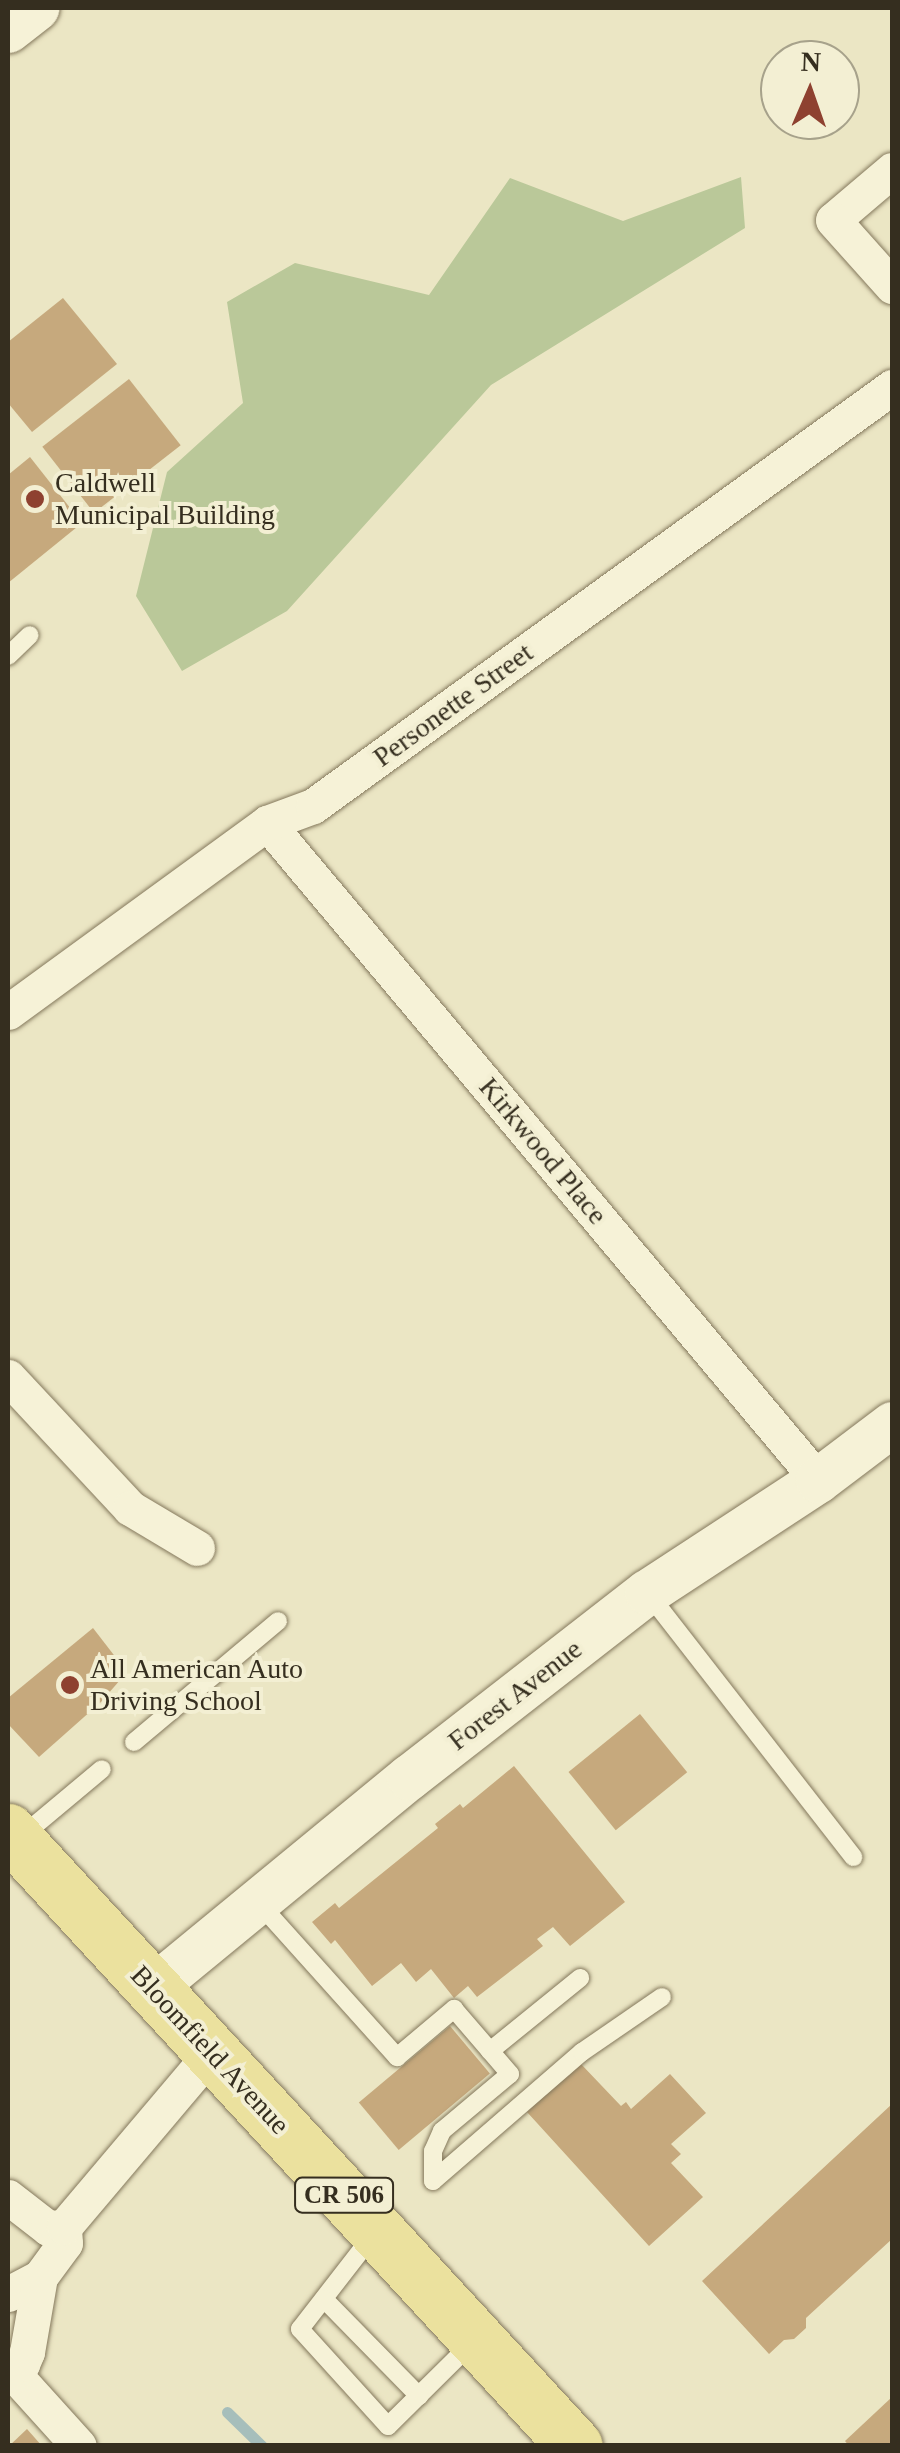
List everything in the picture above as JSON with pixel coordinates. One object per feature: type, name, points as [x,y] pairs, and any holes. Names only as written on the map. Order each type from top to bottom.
[{"type":"main road","name":"Bloomfield Avenue","points":[[12,1836],[574,2446]]},
{"type":"street","points":[[8,30],[36,8]]},
{"type":"street","points":[[892,170],[832,220],[892,286]]},
{"type":"street","name":"Personette Street","points":[[8,1012],[267,823],[313,806],[892,387]]},
{"type":"street","name":"Kirkwood Place","points":[[267,823],[818,1480]]},
{"type":"street","points":[[8,1377],[130,1508],[197,1548]]},
{"type":"street","name":"Forest Avenue","points":[[153,1987],[647,1592],[818,1480],[892,1424]]},
{"type":"street","points":[[8,2294],[40,2277],[65,2243],[64,2227],[212,2052]]},
{"type":"street","points":[[8,2197],[48,2228],[64,2227]]},
{"type":"street","points":[[40,2277],[28,2352],[10,2374],[79,2446]]},
{"type":"lane","points":[[8,656],[30,635]]},
{"type":"lane","points":[[647,1592],[853,1857]]},
{"type":"lane","points":[[134,1742],[278,1621]]},
{"type":"lane","points":[[12,1836],[102,1769]]},
{"type":"lane","points":[[257,1901],[398,2057],[454,2009],[510,2074],[442,2131],[433,2151],[433,2181],[582,2052],[662,1997]]},
{"type":"lane","points":[[490,2051],[580,1978]]},
{"type":"lane","points":[[376,2231],[300,2329],[388,2426],[478,2338]]},
{"type":"lane","points":[[324,2299],[419,2396]]},
{"type":"green space","points":[[741,177],[745,228],[491,385],[287,611],[182,671],[136,596],[167,472],[243,403],[227,302],[295,263],[429,295],[510,178],[623,221]]},
{"type":"building","points":[[63,298],[117,364],[32,432],[8,403],[8,342]]},
{"type":"building","points":[[129,379],[181,445],[94,513],[42,447]]},
{"type":"building","name":"Caldwell Municipal Building","points":[[30,457],[82,523],[8,583],[8,475]]},
{"type":"building","name":"All American Auto Driving School","points":[[93,1628],[127,1672],[101,1702],[39,1757],[8,1724],[8,1698]]},
{"type":"building","points":[[640,1714],[687,1772],[616,1830],[569,1772]]},
{"type":"building","points":[[514,1766],[625,1902],[570,1946],[553,1927],[537,1939],[543,1946],[477,1997],[468,1986],[454,1998],[431,1969],[416,1982],[401,1963],[372,1986],[335,1940],[331,1944],[312,1922],[335,1903],[339,1908],[438,1828],[435,1824],[460,1804],[463,1808]]},
{"type":"building","points":[[450,2026],[490,2073],[399,2150],[359,2102]]},
{"type":"building","points":[[580,2063],[621,2106],[626,2102],[631,2109],[670,2074],[706,2113],[671,2144],[681,2154],[671,2163],[703,2197],[649,2246],[527,2112]]},
{"type":"building","points":[[892,2104],[892,2239],[806,2318],[806,2328],[769,2354],[702,2281]]},
{"type":"building","points":[[892,2397],[892,2446],[849,2446],[845,2441]]},
{"type":"building","points":[[27,2429],[42,2446],[9,2446]]},
{"type":"waterway","points":[[227,2412],[262,2446]]},
{"type":"place","name":"Caldwell Municipal Building","points":[[35,499]]},
{"type":"place","name":"All American Auto Driving School","points":[[70,1685]]}]
